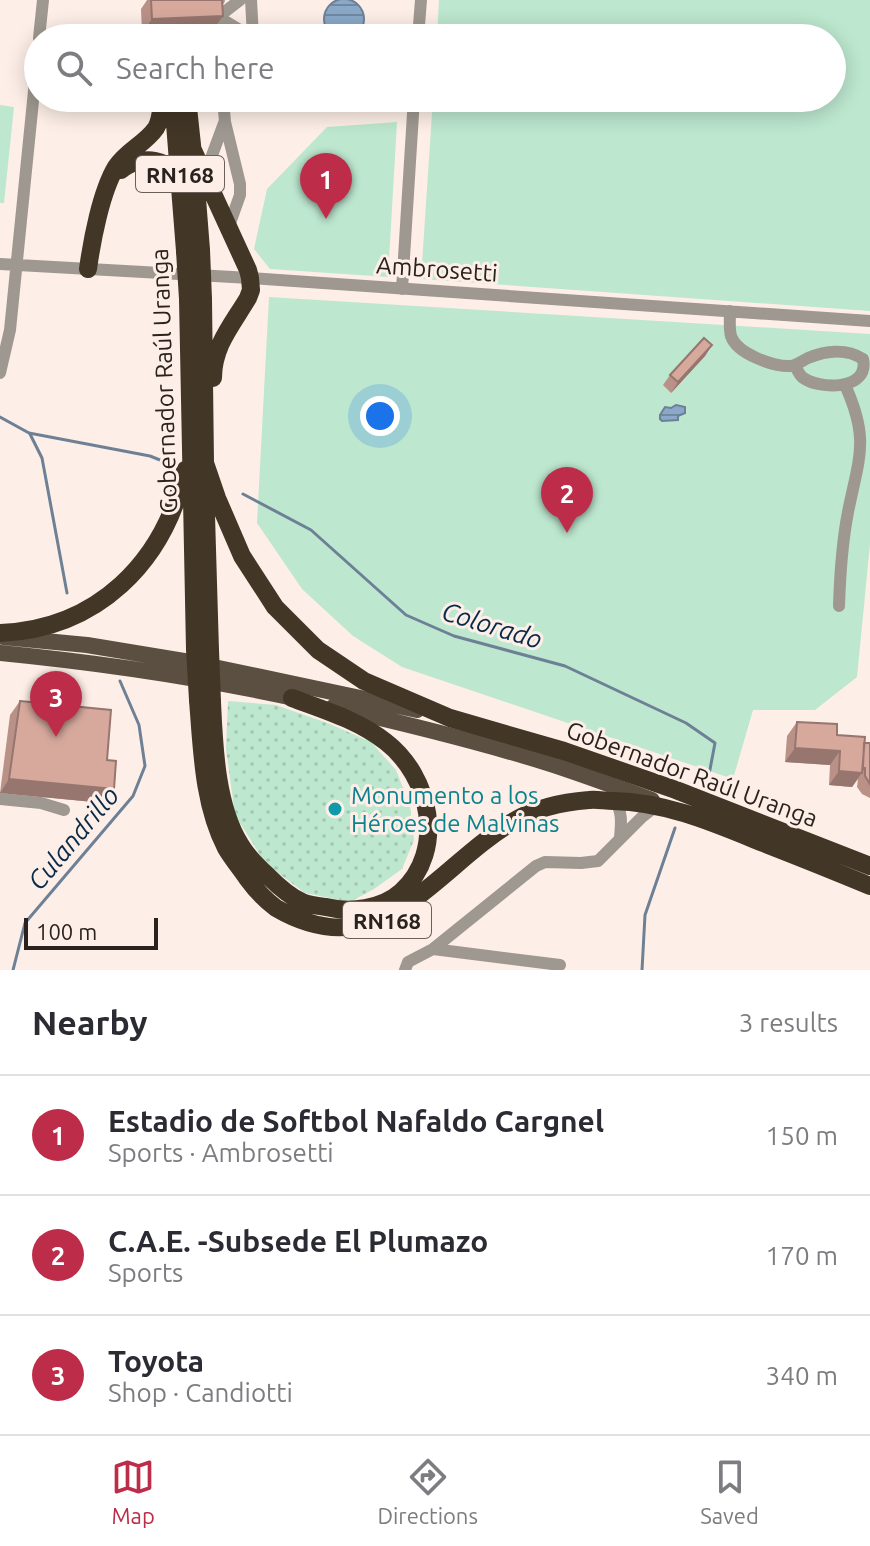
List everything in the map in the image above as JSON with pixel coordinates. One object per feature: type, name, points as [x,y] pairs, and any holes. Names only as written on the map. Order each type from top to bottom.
[{"type":"highway","points":[[88,269],[108,184],[118,164],[156,128],[160,112]]},
{"type":"highway","name":"Gobernador Raúl Uranga","points":[[175,112],[190,198]]},
{"type":"highway","name":"Gobernador Raúl Uranga","points":[[188,112],[192,148],[190,198],[205,463],[242,556],[275,607],[329,658],[364,681],[450,718],[564,751],[676,790],[870,866]]},
{"type":"highway","points":[[192,148],[229,226],[250,278],[251,290],[217,348],[212,401],[204,420]]},
{"type":"highway","points":[[108,184],[126,165],[136,161],[158,161],[178,177],[190,198]]},
{"type":"highway","name":"Gobernador Raúl Uranga","points":[[196,299],[190,444],[202,649]]},
{"type":"highway","points":[[0,635],[68,620],[90,609],[135,572],[148,556],[172,513],[190,444]]},
{"type":"highway","points":[[205,463],[202,649],[205,701],[226,808],[239,844],[281,889],[302,902],[334,910],[381,904],[400,893],[412,879],[423,856],[428,827],[420,784],[398,752],[386,741],[349,719],[292,698]]},
{"type":"highway","name":"Gobernador Raúl Uranga","points":[[205,701],[203,760],[218,831],[227,849],[256,890],[273,906],[297,921],[325,930],[369,928],[388,919],[414,902],[515,820],[558,804],[591,800],[656,806],[695,815],[870,886]]},
{"type":"main road","name":"Gobernador Raúl Uranga","points":[[0,635],[190,662],[378,700],[450,718]]},
{"type":"main road","name":"Gobernador Raúl Uranga","points":[[0,653],[85,661],[188,677],[410,725],[556,766],[695,815]]},
{"type":"street","points":[[40,24],[43,0]]},
{"type":"street","points":[[218,24],[219,0]]},
{"type":"street","points":[[218,17],[240,0]]},
{"type":"street","points":[[251,0],[252,24]]},
{"type":"street","points":[[419,24],[421,0]]},
{"type":"street","points":[[218,17],[230,24]]},
{"type":"street","points":[[0,373],[10,330],[32,112]]},
{"type":"street","points":[[224,112],[240,184],[240,195],[229,226]]},
{"type":"street","points":[[402,289],[413,112]]},
{"type":"street","points":[[190,198],[205,175],[225,122]]},
{"type":"street","name":"Ambrosetti","points":[[0,264],[870,321]]},
{"type":"street","points":[[730,311],[732,339],[741,350],[778,365],[795,366],[828,352],[850,352],[865,363],[866,374],[845,385],[817,383],[805,379],[795,366]]},
{"type":"street","points":[[839,606],[841,556],[860,466],[862,439],[858,413],[845,385]]},
{"type":"street","points":[[0,799],[41,803],[64,810]]},
{"type":"street","points":[[615,801],[620,809],[620,838]]},
{"type":"street","points":[[405,970],[408,962],[433,949],[536,866],[545,862],[598,861],[656,806]]},
{"type":"street","points":[[433,949],[560,965]]},
{"type":"green space","points":[[439,0],[870,0],[870,311],[421,279],[432,112],[846,112],[846,24],[438,24]]},
{"type":"green space","points":[[0,105],[14,107],[4,203],[0,203]]},
{"type":"green space","points":[[397,122],[388,277],[270,269],[254,249],[267,189],[327,127]]},
{"type":"green space","points":[[269,297],[870,334],[870,544],[857,677],[815,710],[753,710],[733,779],[402,667],[353,636],[302,589],[257,523]]},
{"type":"green space","points":[[228,701],[276,705],[371,742],[396,770],[410,806],[414,840],[402,869],[350,902],[305,893],[265,863],[235,815],[226,749]]},
{"type":"water","points":[[344,-1],[358,5],[363,24],[325,24],[324,19],[330,5]]},
{"type":"water","points":[[665,407],[685,407],[685,413],[678,416],[678,420],[660,419]]},
{"type":"building","points":[[151,0],[222,0],[223,16],[152,19]]},
{"type":"building","points":[[704,338],[712,345],[678,382],[670,375]]},
{"type":"building","points":[[20,701],[111,710],[107,760],[116,761],[114,789],[9,779]]},
{"type":"building","points":[[797,722],[837,724],[837,735],[865,737],[862,773],[839,771],[840,751],[795,748]]},
{"type":"building","points":[[864,743],[870,743],[870,784],[863,768]]},
{"type":"waterway","name":"Colorado","points":[[0,417],[29,433],[150,456],[170,464]]},
{"type":"waterway","name":"Culandrillo","points":[[30,434],[42,458],[67,593]]},
{"type":"waterway","name":"Colorado","points":[[243,494],[311,530],[406,615],[454,636],[565,666],[686,723],[715,743],[708,780]]},
{"type":"waterway","name":"Culandrillo","points":[[13,970],[25,923],[133,796],[145,766],[139,725],[120,681]]},
{"type":"waterway","name":"Colorado","points":[[642,970],[645,915],[675,828]]},
{"type":"place","name":"Estadio de Softbol Nafaldo Cargnel","points":[[326,219]]},
{"type":"place","name":"C.A.E. -Subsede El Plumazo","points":[[567,533]]},
{"type":"place","name":"Toyota","points":[[56,737]]},
{"type":"place","name":"Monumento a los Héroes de Malvinas","points":[[335,809]]}]
